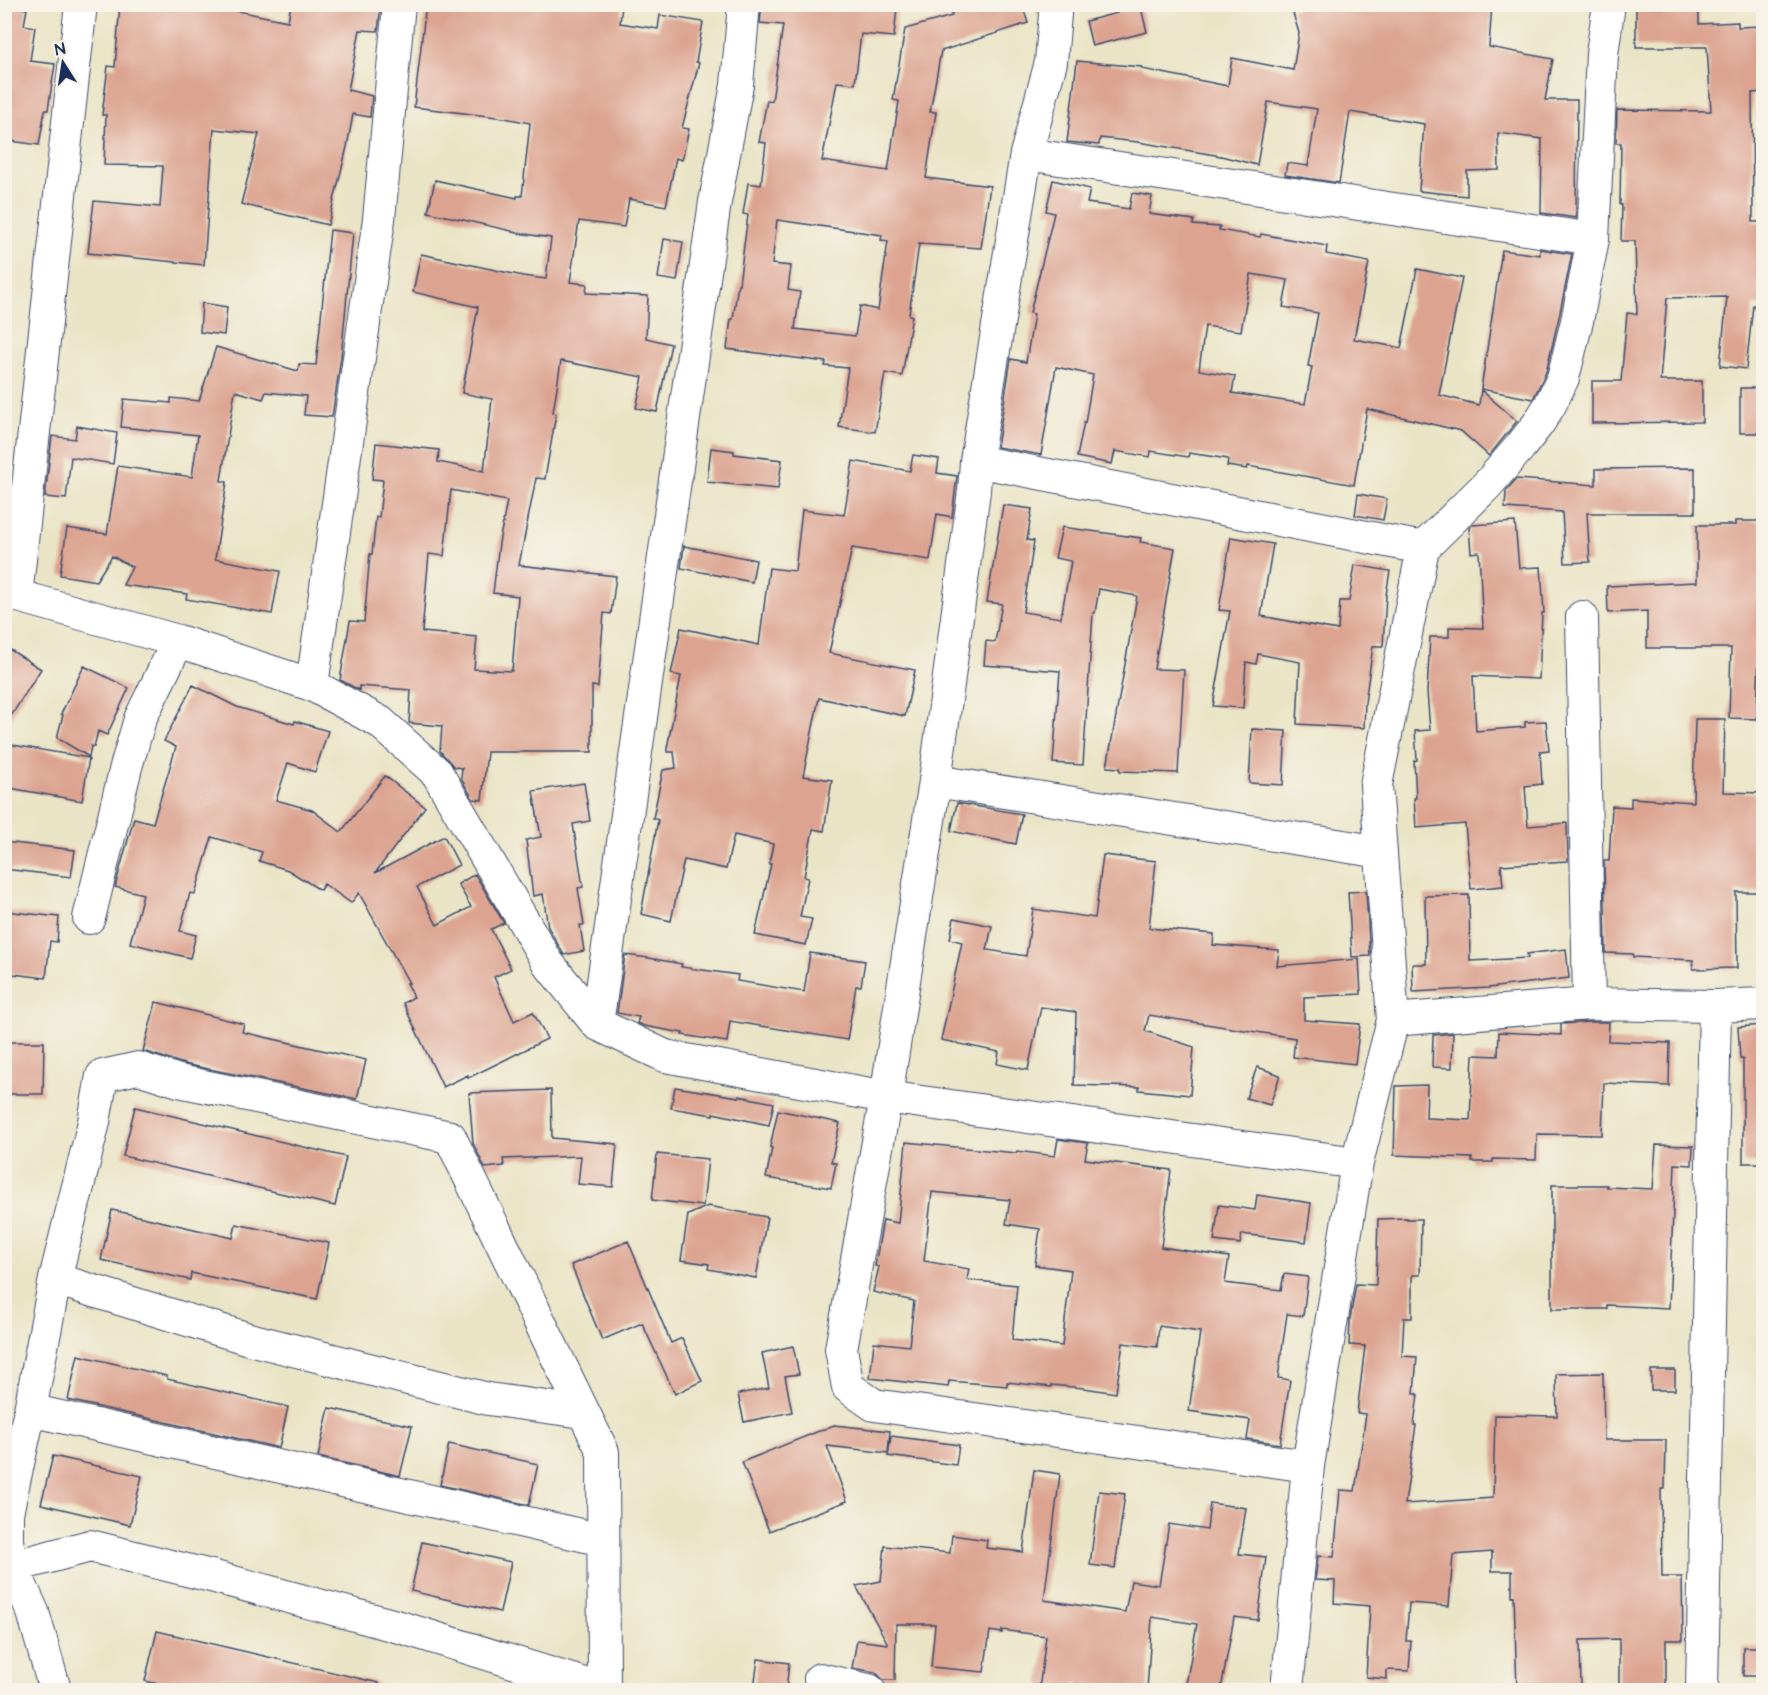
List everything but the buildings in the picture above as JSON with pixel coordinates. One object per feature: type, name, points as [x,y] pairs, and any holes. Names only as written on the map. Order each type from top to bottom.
[{"type":"street","points":[[81,4],[10,594],[178,641],[312,685],[380,722],[437,773],[548,963],[597,1024],[665,1056],[886,1097],[1357,1163]]},
{"type":"street","points":[[312,685],[379,219],[399,4]]},
{"type":"street","points":[[597,1024],[713,214],[737,85],[744,4]]},
{"type":"street","points":[[1054,4],[1050,62],[1026,154],[976,461],[974,492],[935,781],[886,1097],[842,1349],[848,1388],[874,1405],[1308,1466]]},
{"type":"street","points":[[1287,1690],[1308,1466],[1357,1163],[1393,1020],[1376,785],[1423,548],[1488,484],[1539,424],[1563,378],[1593,239],[1602,54],[1609,4]]},
{"type":"street","points":[[1026,154],[1593,239]]},
{"type":"street","points":[[976,461],[1423,548]]},
{"type":"street","points":[[1582,617],[1589,1004]]},
{"type":"street","points":[[89,918],[126,767],[140,720],[178,641]]},
{"type":"street","points":[[935,781],[1381,852]]},
{"type":"street","points":[[1393,1020],[1589,1004],[1715,1006],[1764,1004]]},
{"type":"street","points":[[1702,1690],[1715,1006]]},
{"type":"street","points":[[8,1568],[90,1546],[403,1628],[604,1690],[603,1452],[450,1137],[179,1082],[138,1068],[102,1076],[94,1122],[55,1279],[30,1410],[7,1513],[8,1568],[33,1612],[55,1690]]},
{"type":"street","points":[[55,1279],[249,1339],[488,1399],[583,1412]]},
{"type":"street","points":[[30,1410],[603,1540]]},
{"type":"street","points":[[820,1679],[869,1690]]}]
